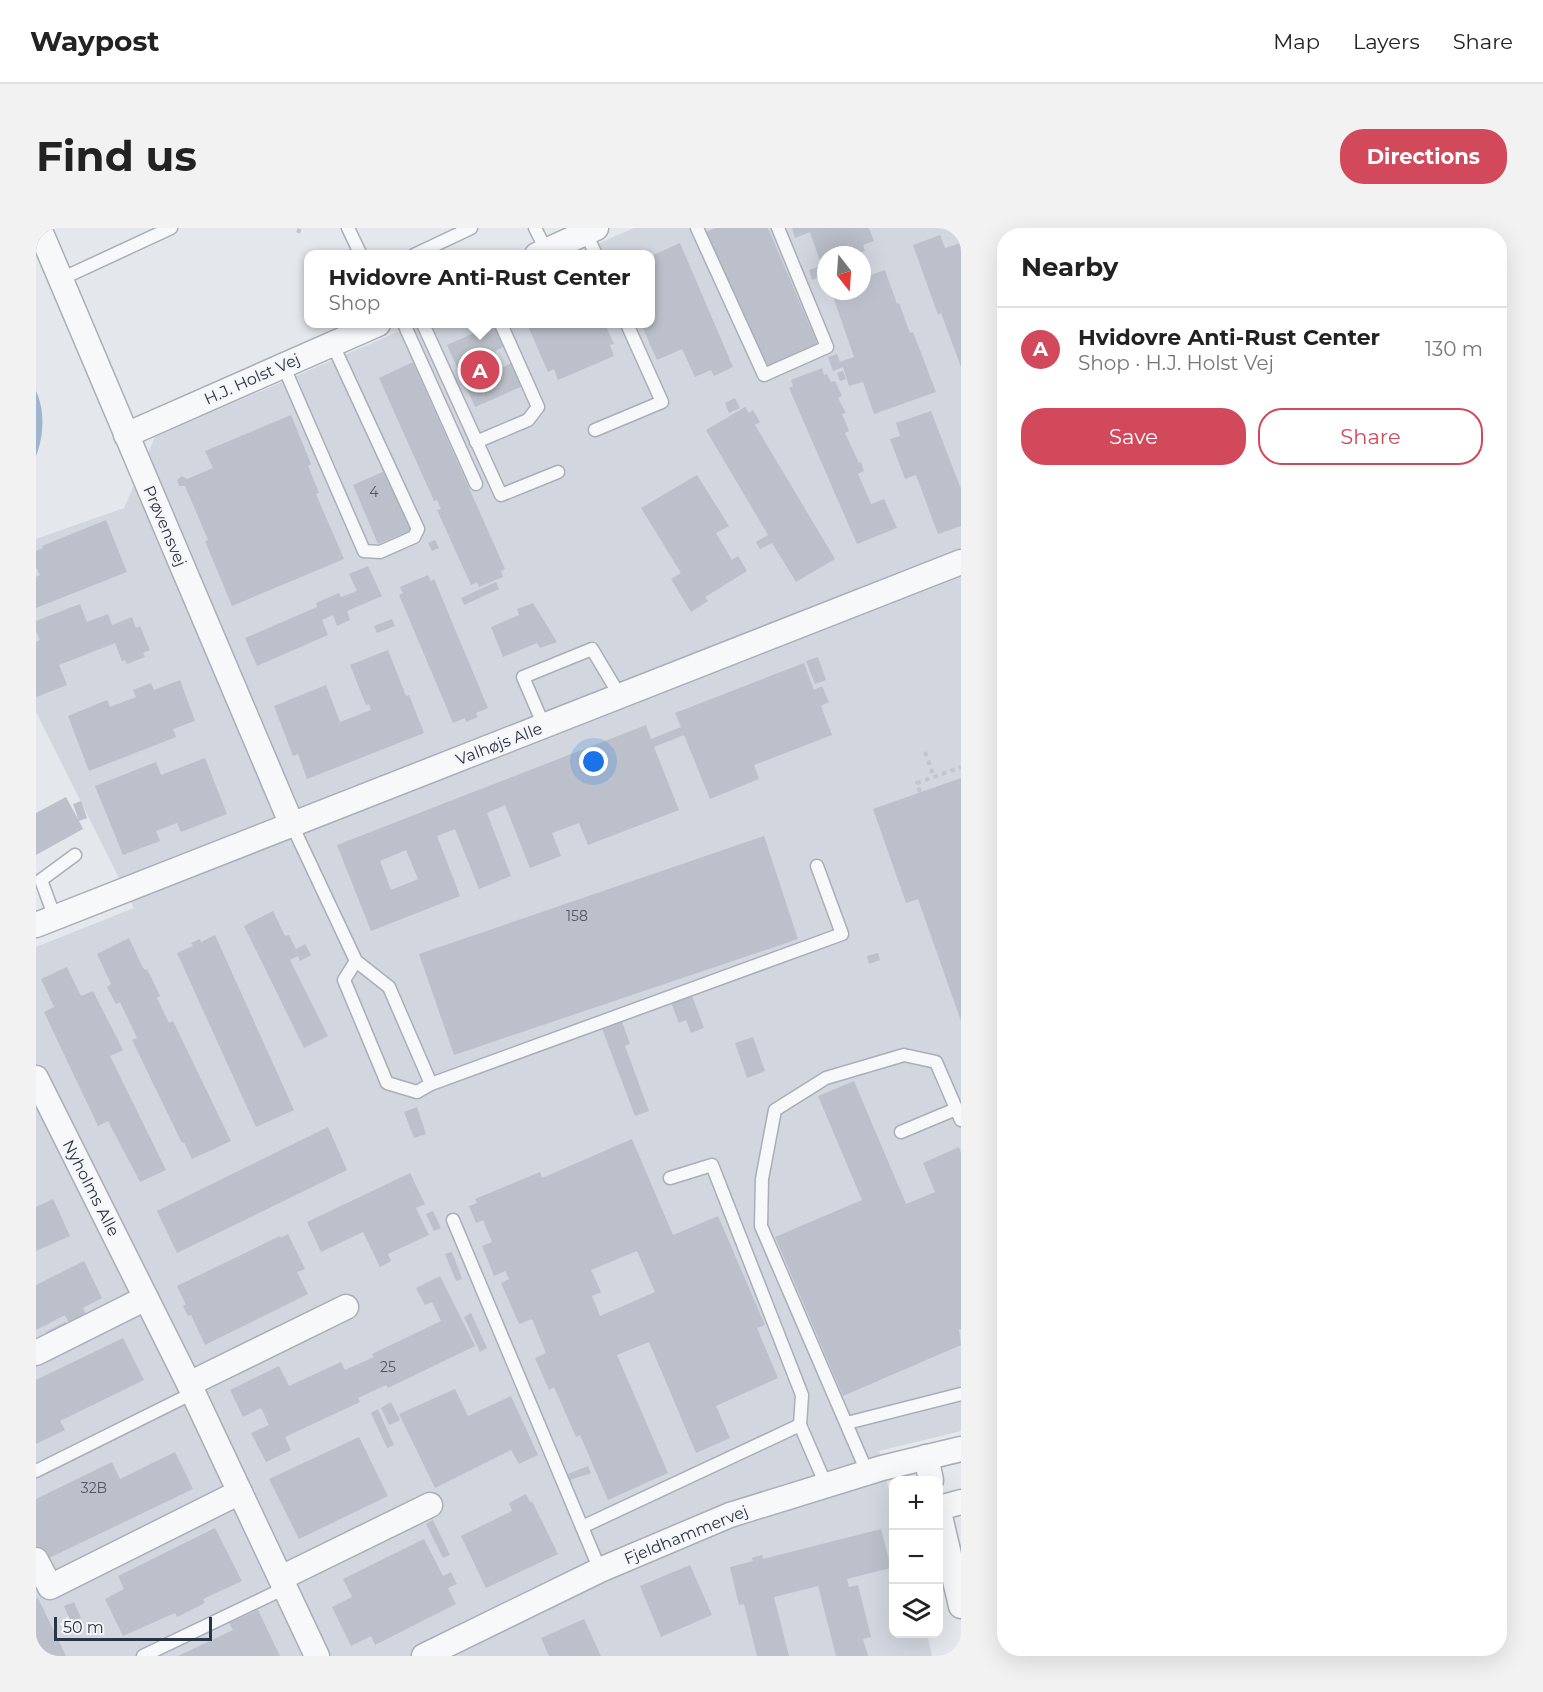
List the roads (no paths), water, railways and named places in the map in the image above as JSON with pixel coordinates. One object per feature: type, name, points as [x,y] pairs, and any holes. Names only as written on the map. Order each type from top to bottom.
[{"type":"street","name":"Prøvensvej","points":[[39,228],[292,825]]},
{"type":"street","points":[[548,250],[591,230]]},
{"type":"street","name":"H.J. Holst Vej","points":[[126,435],[368,328]]},
{"type":"street","name":"Valhøjs Alle","points":[[45,921],[961,562]]},
{"type":"street","name":"Nyholms Alle","points":[[36,1078],[191,1388],[317,1656]]},
{"type":"street","points":[[36,1353],[146,1299]]},
{"type":"street","points":[[191,1388],[346,1307]]},
{"type":"street","name":"Fjeldhammervej","points":[[424,1656],[600,1569],[730,1515],[867,1472],[928,1469],[961,1449]]},
{"type":"street","points":[[36,1560],[42,1587],[50,1587],[240,1492]]},
{"type":"street","points":[[943,1509],[961,1502]]},
{"type":"street","points":[[283,1583],[430,1505]]},
{"type":"street","points":[[943,1527],[961,1606]]},
{"type":"lane","points":[[61,279],[151,232],[171,228]]},
{"type":"lane","points":[[348,228],[359,250]]},
{"type":"lane","points":[[425,250],[471,228]]},
{"type":"lane","points":[[535,228],[540,250]]},
{"type":"lane","points":[[697,228],[764,375],[827,347],[778,228]]},
{"type":"lane","points":[[591,230],[595,250]]},
{"type":"lane","points":[[406,328],[476,484]]},
{"type":"lane","points":[[425,328],[501,495],[558,472]]},
{"type":"lane","points":[[476,442],[528,420],[538,407],[503,328]]},
{"type":"lane","points":[[595,430],[662,402],[629,328]]},
{"type":"lane","points":[[283,364],[364,551],[380,552],[414,537],[418,529],[332,343]]},
{"type":"lane","points":[[544,726],[523,677],[592,649],[620,696]]},
{"type":"lane","points":[[292,825],[356,961],[389,987],[430,1084]]},
{"type":"lane","points":[[45,921],[41,880],[75,855]]},
{"type":"lane","points":[[356,961],[345,980],[387,1083],[417,1092],[430,1084],[842,934],[817,866]]},
{"type":"lane","points":[[867,1472],[761,1226],[762,1179],[775,1110],[826,1078],[904,1055],[936,1062],[959,1114],[901,1132]]},
{"type":"lane","points":[[670,1178],[712,1166],[802,1395],[800,1425],[826,1485]]},
{"type":"lane","points":[[453,1220],[600,1569]]},
{"type":"lane","points":[[36,1471],[191,1388]]},
{"type":"lane","points":[[847,1423],[961,1394]]},
{"type":"lane","points":[[582,1527],[800,1425]]},
{"type":"lane","points":[[142,1656],[283,1583]]},
{"type":"water","points":[[36,391],[41,406],[42,423],[41,440],[36,456]]},
{"type":"place","name":"Hvidovre Anti-Rust Center","points":[[480,370]]}]
